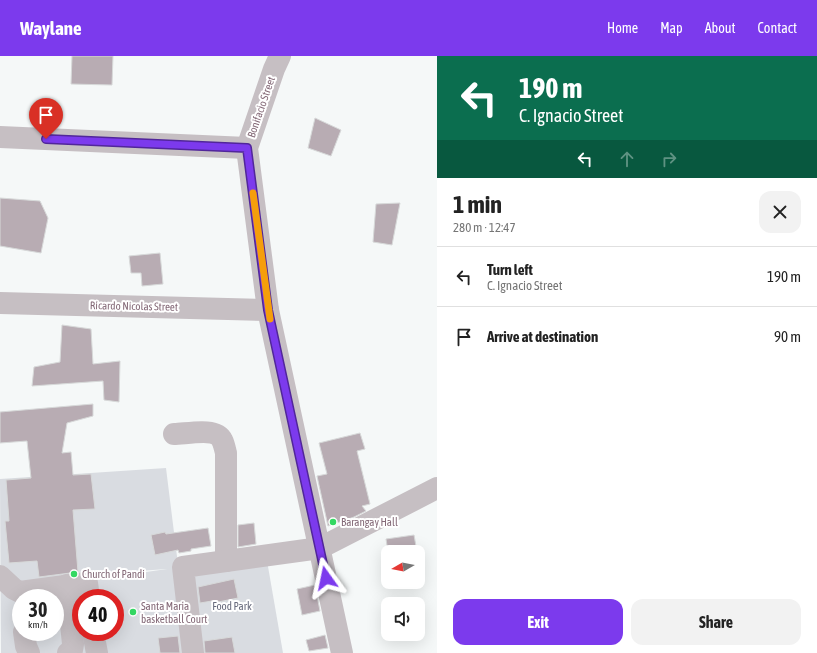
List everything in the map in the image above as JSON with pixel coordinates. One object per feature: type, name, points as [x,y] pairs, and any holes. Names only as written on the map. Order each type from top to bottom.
[{"type":"street","name":"Bonifacio Street","points":[[280,56],[274,69],[247,148],[268,310],[342,653]]},
{"type":"street","points":[[0,137],[247,148]]},
{"type":"street","name":"Ricardo Nicolas Street","points":[[0,304],[268,310]]},
{"type":"street","points":[[174,434],[204,432],[213,433],[222,439],[226,453],[226,561]]},
{"type":"street","points":[[194,653],[183,567],[320,548],[437,488]]},
{"type":"street","points":[[0,576],[14,589]]},
{"type":"street","points":[[49,589],[88,583],[88,589]]},
{"type":"street","points":[[67,585],[73,644],[72,650],[68,653]]},
{"type":"street","points":[[25,641],[29,653]]},
{"type":"street","points":[[95,641],[97,653]]},
{"type":"green space","points":[[166,468],[189,653],[1,653],[0,479]],"holes":[[[167,569],[146,572],[55,577]]]},
{"type":"green space","name":"Food Park","points":[[266,555],[283,653],[196,653],[183,571]]},
{"type":"building","points":[[72,56],[113,56],[112,85],[71,84]]},
{"type":"building","points":[[315,118],[341,130],[331,156],[308,148]]},
{"type":"building","points":[[0,198],[40,201],[48,218],[41,253],[0,246]]},
{"type":"building","points":[[400,203],[392,245],[373,242],[376,204]]},
{"type":"building","points":[[160,253],[163,284],[142,286],[141,273],[131,273],[129,256]]},
{"type":"building","points":[[62,325],[91,329],[93,364],[120,361],[119,402],[104,400],[103,381],[32,386],[34,367],[60,362]]},
{"type":"building","points":[[93,404],[93,416],[67,423],[62,453],[71,452],[73,475],[91,474],[95,509],[73,510],[78,572],[39,577],[37,561],[9,563],[5,521],[9,521],[6,480],[31,478],[27,441],[0,443],[0,412]]},
{"type":"building","points":[[360,433],[365,449],[357,451],[370,504],[362,506],[366,511],[328,526],[317,476],[327,474],[319,443]]},
{"type":"building","points":[[254,523],[256,544],[238,547],[238,525]]},
{"type":"building","points":[[208,528],[211,546],[191,549],[191,551],[179,553],[178,550],[155,555],[151,535],[165,532],[166,534]]},
{"type":"building","points":[[414,535],[416,545],[387,545],[386,539]]},
{"type":"building","points":[[234,579],[238,598],[213,603],[212,601],[200,603],[198,587]]},
{"type":"building","points":[[315,585],[320,611],[302,615],[297,589]]},
{"type":"building","points":[[325,635],[328,648],[309,651],[306,640]]},
{"type":"building","points":[[178,636],[180,653],[160,653],[158,638]]},
{"type":"building","points":[[232,637],[235,653],[205,653],[204,641]]},
{"type":"slow traffic","points":[[253,193],[270,319]]},
{"type":"place","name":"Barangay Hall","points":[[333,522]]},
{"type":"place","name":"Church of Pandi","points":[[74,574]]},
{"type":"place","name":"Santa Maria basketball Court","points":[[133,612]]},
{"type":"route","points":[[46,139],[247,148],[268,310],[326,578]]}]
